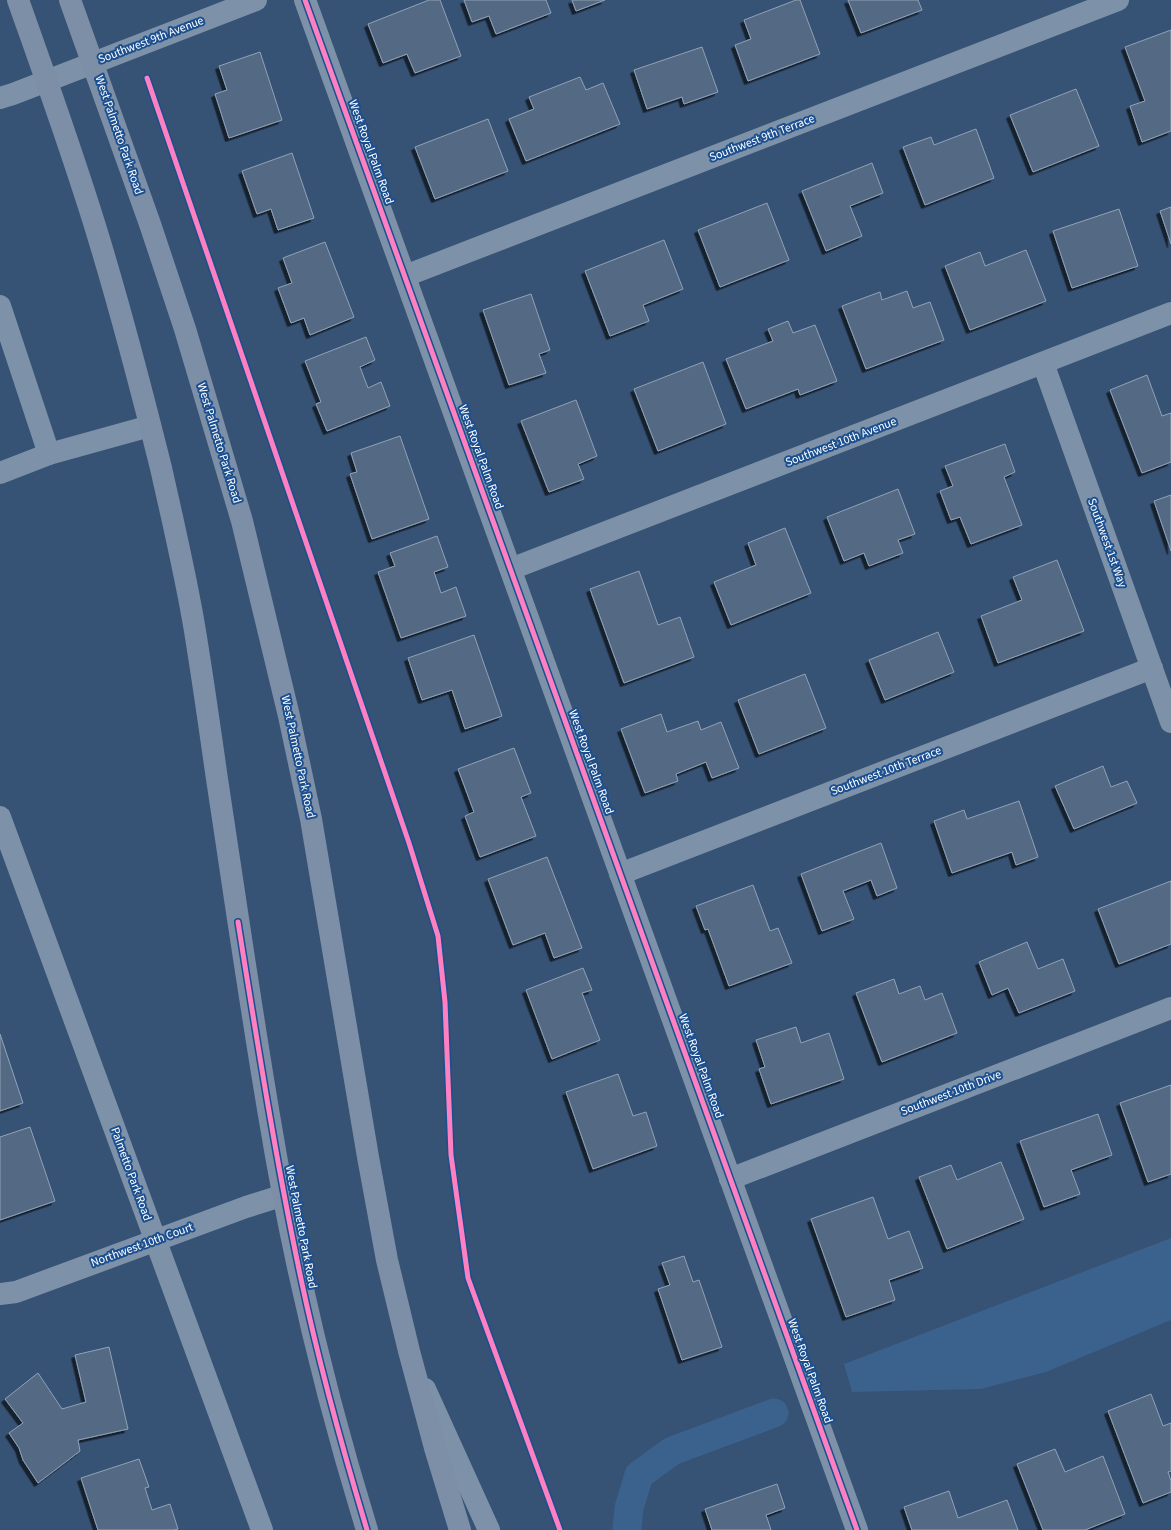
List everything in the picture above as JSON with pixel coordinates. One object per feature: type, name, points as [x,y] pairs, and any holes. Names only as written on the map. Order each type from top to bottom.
[{"type":"main road","name":"West Palmetto Park Road","points":[[18,0],[47,81],[99,239],[126,334],[174,525],[195,628],[269,1118],[301,1280],[320,1366],[367,1530]]},
{"type":"main road","name":"West Palmetto Park Road","points":[[70,0],[150,224],[180,314],[242,520],[289,716],[311,819],[368,1157],[388,1260],[408,1351],[460,1530]]},
{"type":"street","name":"Southwest 9th Avenue","points":[[0,98],[256,0]]},
{"type":"street","name":"West Royal Palm Road","points":[[305,0],[857,1530]]},
{"type":"street","name":"Southwest 9th Terrace","points":[[405,276],[1118,0]]},
{"type":"street","points":[[0,306],[49,454]]},
{"type":"street","name":"Southwest 10th Avenue","points":[[511,569],[1171,313]]},
{"type":"street","name":"Southwest 1st Way","points":[[1043,363],[1171,722]]},
{"type":"street","points":[[0,473],[49,454],[150,426]]},
{"type":"street","name":"Southwest 10th Terrace","points":[[620,874],[1152,668]]},
{"type":"street","name":"Palmetto Park Road","points":[[0,818],[262,1530]]},
{"type":"street","name":"Southwest 10th Drive","points":[[730,1179],[1171,1008]]},
{"type":"street","name":"Northwest 10th Court","points":[[0,1294],[16,1292],[284,1194]]},
{"type":"street","points":[[408,1351],[489,1530]]},
{"type":"water","points":[[1171,1238],[1171,1320],[1046,1372],[981,1389],[852,1392],[844,1364]]},
{"type":"building","points":[[429,0],[440,0],[461,56],[415,73],[407,54],[383,63],[368,24]]},
{"type":"building","points":[[464,0],[546,0],[551,13],[496,34],[489,16],[472,22]]},
{"type":"building","points":[[572,0],[605,0],[576,11]]},
{"type":"building","points":[[796,0],[800,0],[820,54],[748,81],[735,45],[751,39],[744,20]]},
{"type":"building","points":[[848,0],[918,0],[922,10],[861,33]]},
{"type":"building","points":[[1171,30],[1171,131],[1142,142],[1130,106],[1145,101],[1125,47]]},
{"type":"building","points":[[702,47],[718,92],[684,104],[682,97],[647,109],[634,70]]},
{"type":"building","points":[[260,52],[282,120],[229,138],[215,94],[227,90],[219,66]]},
{"type":"building","points":[[580,77],[586,90],[603,83],[620,124],[526,161],[509,119],[534,109],[529,97]]},
{"type":"building","points":[[1076,89],[1099,146],[1033,172],[1010,115]]},
{"type":"building","points":[[488,119],[508,171],[435,199],[415,147]]},
{"type":"building","points":[[976,129],[994,178],[925,205],[903,147],[931,137],[934,145]]},
{"type":"building","points":[[292,153],[314,218],[278,230],[271,209],[257,214],[242,171]]},
{"type":"building","points":[[872,163],[883,193],[850,206],[862,236],[826,251],[802,191]]},
{"type":"building","points":[[767,203],[789,260],[720,287],[698,230]]},
{"type":"building","points":[[1171,207],[1171,244],[1160,211]]},
{"type":"building","points":[[1119,209],[1138,266],[1072,288],[1053,231]]},
{"type":"building","points":[[664,240],[683,289],[643,305],[649,321],[610,336],[585,271]]},
{"type":"building","points":[[325,242],[354,317],[310,335],[304,318],[291,323],[278,288],[292,283],[283,258]]},
{"type":"building","points":[[1026,250],[1046,301],[970,330],[945,266],[980,252],[985,266]]},
{"type":"building","points":[[907,291],[913,308],[930,302],[944,340],[866,369],[842,306],[880,292],[882,300]]},
{"type":"building","points":[[531,294],[550,350],[539,354],[546,373],[509,385],[483,310]]},
{"type":"building","points":[[788,321],[793,333],[815,325],[837,381],[800,395],[798,389],[746,409],[726,359],[773,341],[768,329]]},
{"type":"building","points":[[366,337],[375,360],[360,367],[368,388],[381,382],[390,406],[327,431],[316,404],[321,402],[305,361]]},
{"type":"building","points":[[703,362],[726,424],[658,451],[634,389]]},
{"type":"building","points":[[1147,375],[1162,416],[1171,413],[1171,462],[1142,473],[1110,390]]},
{"type":"building","points":[[576,400],[597,456],[578,464],[584,479],[549,492],[521,421]]},
{"type":"building","points":[[400,436],[429,519],[372,539],[350,474],[357,472],[351,453]]},
{"type":"building","points":[[1005,444],[1015,472],[1004,477],[1022,525],[971,544],[960,517],[951,520],[940,491],[953,486],[945,466]]},
{"type":"building","points":[[898,489],[915,534],[898,540],[903,553],[869,566],[864,553],[844,561],[827,517]]},
{"type":"building","points":[[1171,495],[1171,551],[1154,501]]},
{"type":"building","points":[[785,528],[811,593],[731,625],[714,582],[756,565],[748,543]]},
{"type":"building","points":[[437,536],[448,567],[434,572],[441,593],[456,587],[466,616],[401,638],[378,572],[395,566],[390,553]]},
{"type":"building","points":[[1057,560],[1084,631],[998,663],[981,616],[1022,600],[1013,577]]},
{"type":"building","points":[[639,571],[658,625],[680,617],[694,657],[624,683],[590,589]]},
{"type":"building","points":[[938,632],[954,672],[885,700],[869,660]]},
{"type":"building","points":[[474,635],[502,716],[465,729],[452,690],[422,700],[408,658]]},
{"type":"building","points":[[805,674],[826,728],[759,754],[738,700]]},
{"type":"building","points":[[661,714],[667,732],[698,721],[701,730],[721,722],[739,768],[712,778],[706,762],[676,774],[678,781],[645,793],[621,729]]},
{"type":"building","points":[[514,748],[531,793],[521,797],[536,836],[480,857],[465,816],[474,812],[458,769]]},
{"type":"building","points":[[1103,766],[1111,787],[1127,781],[1137,803],[1074,829],[1055,786]]},
{"type":"building","points":[[1019,801],[1038,857],[1016,865],[1012,852],[952,873],[934,821],[964,810],[967,819]]},
{"type":"building","points":[[881,843],[897,888],[877,896],[871,880],[843,891],[854,919],[822,931],[801,874]]},
{"type":"building","points":[[547,857],[582,948],[554,958],[545,933],[513,945],[488,879]]},
{"type":"building","points":[[1171,881],[1171,944],[1119,964],[1098,909]]},
{"type":"building","points":[[753,885],[770,931],[778,928],[792,963],[729,986],[708,929],[705,930],[696,906]]},
{"type":"building","points":[[1027,942],[1038,969],[1063,959],[1075,991],[1019,1013],[1008,988],[992,995],[979,962]]},
{"type":"building","points":[[583,968],[592,990],[582,993],[600,1040],[552,1059],[526,990]]},
{"type":"building","points":[[894,979],[899,994],[920,986],[925,1000],[942,993],[957,1033],[882,1062],[856,993]]},
{"type":"building","points":[[796,1027],[801,1043],[829,1033],[844,1079],[771,1104],[759,1069],[765,1067],[756,1040]]},
{"type":"building","points":[[0,1034],[23,1103],[0,1111]]},
{"type":"building","points":[[618,1074],[633,1116],[646,1112],[657,1146],[593,1169],[566,1092]]},
{"type":"building","points":[[1171,1085],[1171,1174],[1148,1182],[1120,1103]]},
{"type":"building","points":[[1098,1114],[1112,1155],[1071,1170],[1080,1194],[1044,1207],[1020,1141]]},
{"type":"building","points":[[30,1127],[55,1201],[0,1220],[0,1137]]},
{"type":"building","points":[[1001,1162],[1024,1219],[947,1249],[919,1177],[951,1165],[957,1180]]},
{"type":"building","points":[[873,1197],[888,1239],[909,1231],[923,1268],[889,1280],[895,1300],[846,1317],[811,1219]]},
{"type":"building","points":[[684,1256],[693,1282],[699,1280],[722,1347],[682,1360],[658,1289],[670,1285],[662,1263]]},
{"type":"building","points":[[109,1347],[128,1429],[78,1440],[80,1451],[38,1483],[23,1460],[19,1448],[9,1433],[23,1423],[5,1399],[38,1373],[62,1409],[86,1402],[75,1355]]},
{"type":"building","points":[[1151,1394],[1163,1426],[1171,1423],[1171,1471],[1168,1472],[1171,1481],[1171,1492],[1143,1503],[1108,1411]]},
{"type":"building","points":[[1055,1449],[1065,1472],[1103,1456],[1125,1514],[1085,1530],[1043,1530],[1017,1464]]},
{"type":"building","points":[[139,1459],[149,1487],[145,1488],[152,1510],[170,1504],[178,1529],[98,1530],[81,1478]]},
{"type":"building","points":[[777,1484],[785,1508],[766,1515],[771,1530],[712,1530],[705,1509]]},
{"type":"building","points":[[949,1491],[958,1518],[1007,1500],[1018,1530],[912,1530],[904,1507]]},
{"type":"waterway","points":[[627,1530],[629,1508],[639,1475],[672,1451],[774,1413]]},
{"type":"cycle path","points":[[305,0],[857,1530]]},
{"type":"cycle path","points":[[147,78],[409,843],[438,936],[445,1002],[451,1155],[468,1278],[560,1530]]},
{"type":"cycle path","points":[[238,922],[275,1146],[301,1279],[331,1405],[367,1530]]}]
